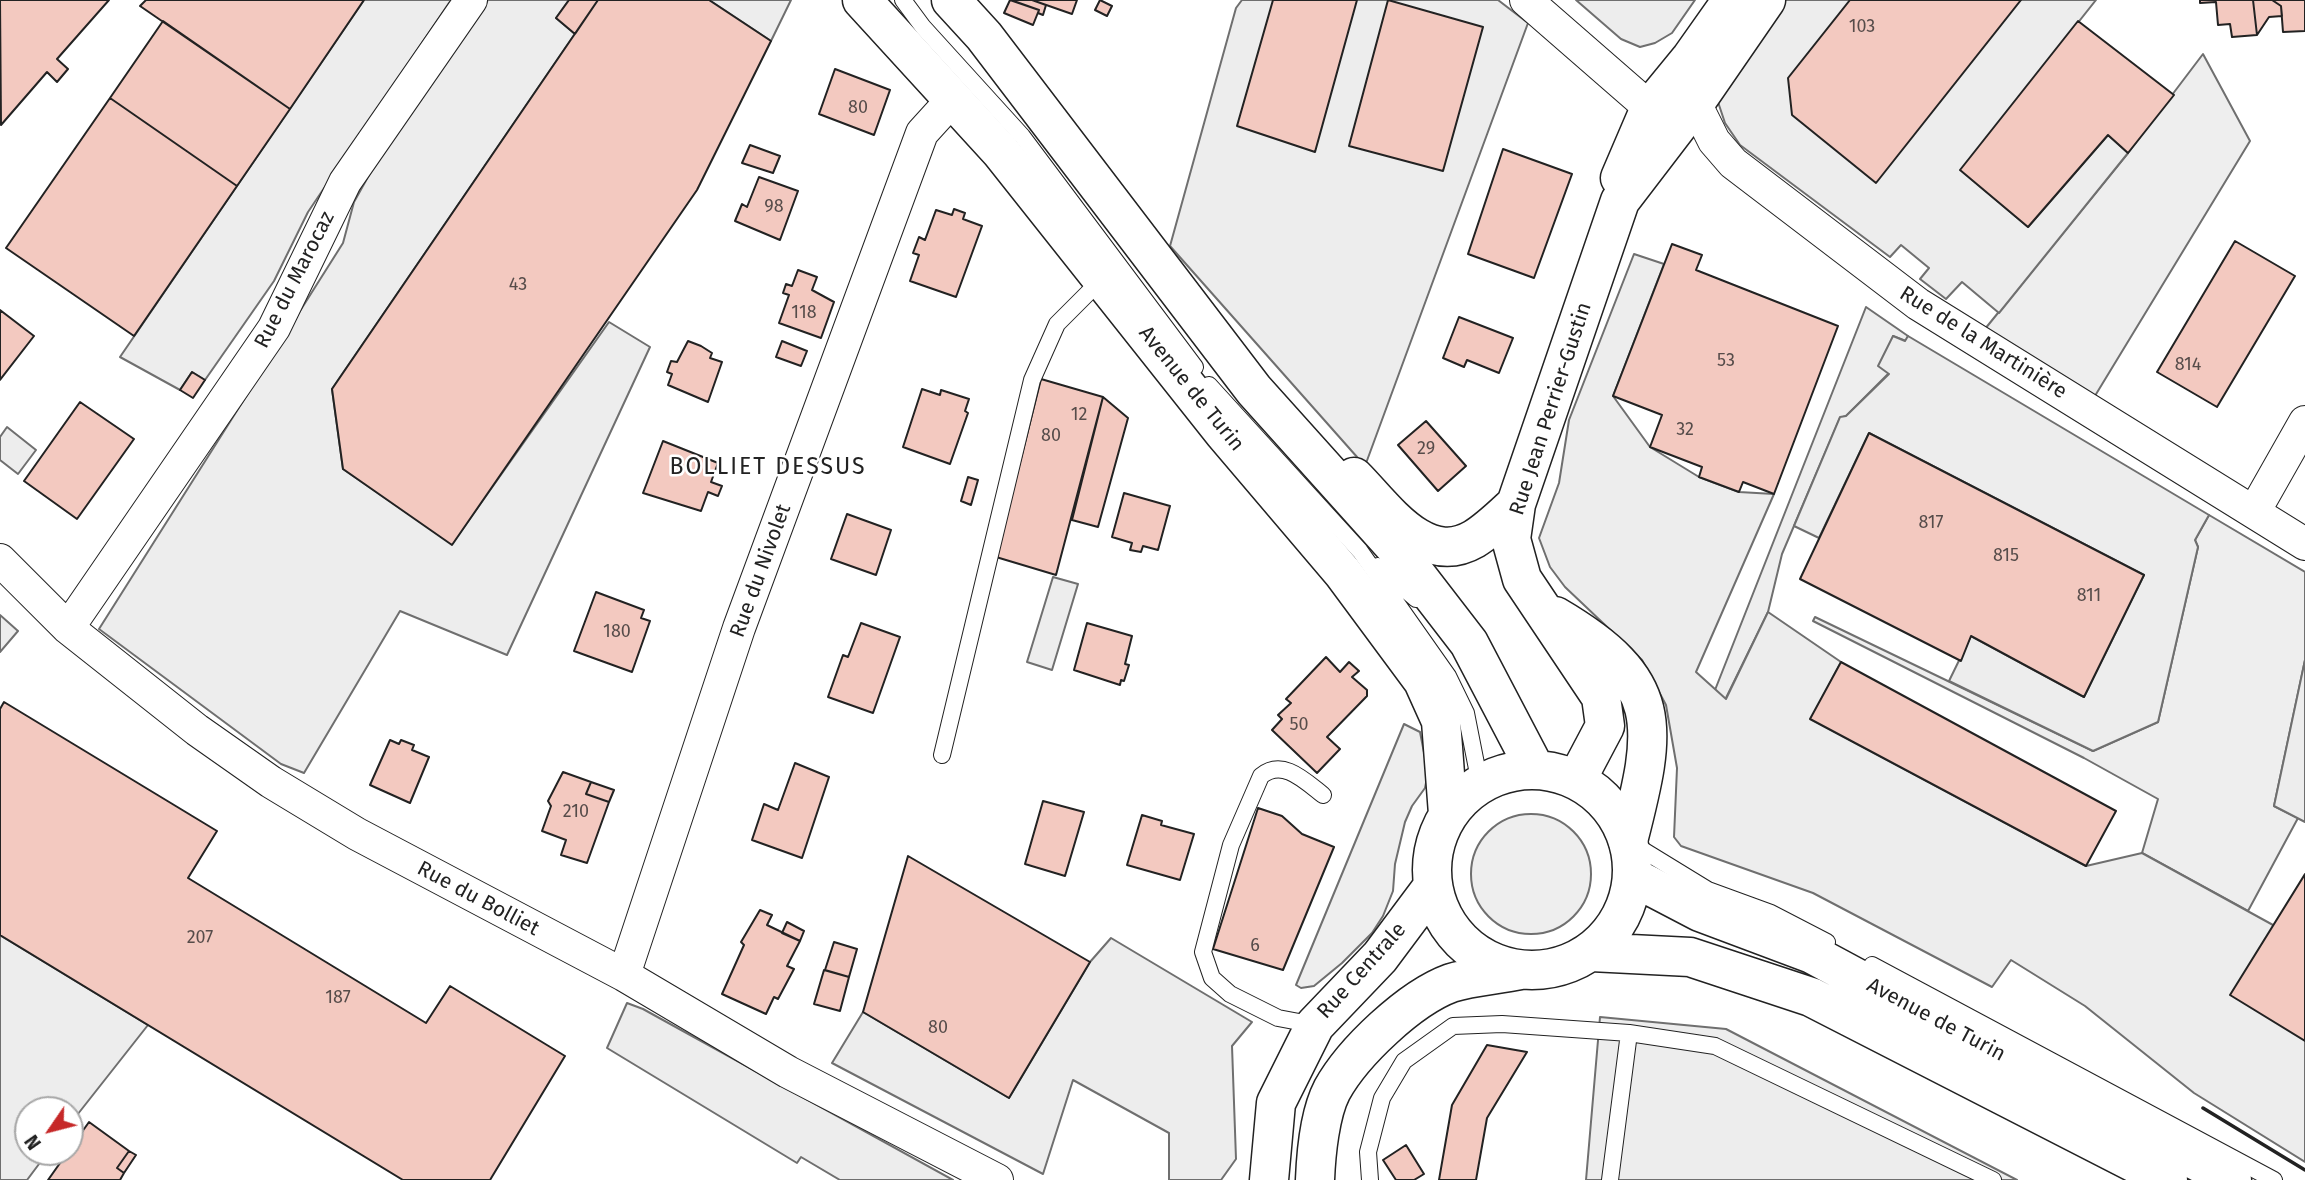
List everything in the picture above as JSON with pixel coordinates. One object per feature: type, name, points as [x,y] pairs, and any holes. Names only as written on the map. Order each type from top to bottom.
[{"type":"main road","name":"Avenue de Turin","points":[[862,0],[1001,152],[1224,433],[1343,573],[1423,681],[1441,722],[1448,814]]},
{"type":"main road","name":"Rue Jean Perrier-Gustin","points":[[1620,201],[1619,179],[1650,108],[1692,58],[1732,0]]},
{"type":"main road","name":"Rue Jean Perrier-Gustin","points":[[1631,859],[1648,746],[1647,711],[1629,674],[1614,656],[1593,639],[1547,611],[1534,599],[1515,559],[1511,539],[1516,504],[1620,201],[1695,103],[1766,0]]},
{"type":"main road","points":[[963,5],[1254,390],[1395,547],[1469,643],[1535,769]]},
{"type":"main road","points":[[1692,58],[1695,103]]},
{"type":"main road","points":[[1254,390],[1288,405],[1419,542],[1440,548],[1462,545],[1475,539],[1516,504]]},
{"type":"main road","name":"Rue Jean Perrier-Gustin","points":[[1547,611],[1601,697],[1605,726],[1577,779]]},
{"type":"main road","points":[[1315,1180],[1316,1150],[1331,1091],[1365,1047],[1420,1000],[1452,983],[1523,970],[1547,970],[1570,963],[1591,952],[1612,932],[1622,915],[1631,859],[1618,816],[1600,795],[1577,779],[1535,769],[1506,772],[1480,784],[1462,797],[1448,814],[1437,836],[1432,861],[1433,886],[1444,917],[1464,943],[1491,962],[1523,970]]},
{"type":"main road","name":"Avenue de Turin","points":[[1631,859],[1700,912],[1812,954],[2232,1180]]},
{"type":"main road","name":"Rue Centrale","points":[[1269,1180],[1276,1103],[1315,1025],[1380,957],[1433,886]]},
{"type":"main road","name":"Avenue de Turin","points":[[1591,952],[1690,957],[1811,997],[2168,1180]]},
{"type":"street","name":"Rue du Marocaz","points":[[68,628],[274,328],[345,183],[471,0]]},
{"type":"street","points":[[1526,0],[1650,108]]},
{"type":"street","name":"Rue du Nivolet","points":[[624,975],[739,628],[922,133],[952,100]]},
{"type":"street","name":"Rue de la Martinière","points":[[1695,103],[1714,141],[1733,163],[1887,283],[2305,544]]},
{"type":"street","points":[[2254,512],[2305,422]]},
{"type":"street","name":"Rue du Bolliet","points":[[0,560],[68,628],[197,730],[271,782],[404,859],[624,975],[788,1072],[997,1180]]},
{"type":"lane","points":[[887,0],[923,27]]},
{"type":"lane","points":[[902,0],[923,27],[1023,136],[1210,386],[1360,551],[1448,676],[1466,713],[1480,784]]},
{"type":"lane","points":[[942,755],[1032,380],[1057,324],[1103,278]]},
{"type":"lane","points":[[1360,551],[1469,643]]},
{"type":"lane","points":[[1315,1025],[1278,1018],[1230,994],[1212,978],[1203,952],[1231,845],[1261,776],[1269,769],[1281,768],[1297,775],[1323,795]]},
{"type":"lane","points":[[1631,859],[1770,913],[2274,1180]]},
{"type":"lane","points":[[1370,1180],[1368,1152],[1382,1098],[1404,1061],[1453,1026],[1503,1024],[1629,1033],[1715,1045],[1993,1180]]},
{"type":"lane","points":[[1610,1180],[1629,1033]]},
{"type":"lane","points":[[1972,1079],[2047,1136]]},
{"type":"shaded area","points":[[364,0],[451,0],[308,212],[274,281],[205,380],[192,372],[180,390],[120,357]]},
{"type":"shaded area","points":[[488,0],[569,0],[556,18],[575,34],[332,389],[343,469],[452,544],[609,322],[650,347],[507,655],[400,611],[304,773],[281,764],[99,629],[343,243],[354,202],[378,159]]},
{"type":"shaded area","points":[[709,0],[791,0],[771,41]]},
{"type":"shaded area","points":[[1242,0],[1498,0],[1528,23],[1365,466],[1170,246],[1236,8]]},
{"type":"shaded area","points":[[1576,0],[1695,0],[1672,33],[1655,43],[1640,47],[1621,39]]},
{"type":"shaded area","points":[[1779,0],[2096,0],[1961,170],[2028,227],[2108,135],[2128,153],[1999,313],[1962,282],[1946,299],[1920,279],[1929,268],[1901,245],[1890,257],[1740,145],[1725,123],[1717,99]]},
{"type":"shaded area","points":[[2203,54],[2250,141],[2087,409],[1976,340],[2128,153]]},
{"type":"shaded area","points":[[1634,254],[1664,264],[1613,396],[1650,447],[1699,477],[1739,492],[1774,494],[1696,672],[1726,699],[1768,612],[1841,662],[1811,719],[2086,866],[2142,853],[2273,925],[2305,1041],[2305,1162],[2194,1093],[2085,1006],[2011,960],[1992,987],[1813,893],[1681,846],[1674,837],[1677,768],[1666,705],[1642,660],[1565,587],[1550,567],[1539,538],[1559,483],[1569,420]]},
{"type":"shaded area","points":[[1866,307],[1908,336],[1906,341],[1893,336],[1889,373],[1846,416],[1840,418],[1782,554],[1768,612],[1725,700],[1715,690]]},
{"type":"shaded area","points":[[1893,336],[1905,341],[1908,336],[2209,515],[2195,540],[2198,547],[2158,722],[2093,751],[1949,681],[1971,636],[2084,697],[2144,575],[1869,433],[1819,538],[1794,526],[1840,417],[1846,416],[1889,374],[1878,366]]},
{"type":"shaded area","points":[[7,427],[36,450],[18,474],[0,460],[0,437]]},
{"type":"shaded area","points":[[2209,515],[2305,572],[2305,660],[2274,806],[2298,818],[2248,911],[2142,853],[2158,799],[2084,758],[1813,621],[1815,617],[2093,751],[2158,722],[2198,547],[2195,540]]},
{"type":"shaded area","points":[[1053,577],[1078,584],[1052,670],[1027,662]]},
{"type":"shaded area","points":[[0,615],[18,631],[0,652]]},
{"type":"shaded area","points":[[2305,660],[2305,822],[2274,806]]},
{"type":"shaded area","points":[[1404,724],[1420,732],[1428,773],[1425,788],[1405,822],[1395,864],[1393,891],[1383,916],[1372,933],[1314,986],[1301,988],[1296,985]]},
{"type":"shaded area","points":[[1531,814],[1554,819],[1573,832],[1586,851],[1591,874],[1586,897],[1573,916],[1554,929],[1531,934],[1508,929],[1489,916],[1476,897],[1471,874],[1476,851],[1489,832],[1508,819]]},
{"type":"shaded area","points":[[0,935],[148,1025],[84,1106],[84,1096],[14,1096],[14,1166],[38,1166],[27,1180],[0,1180]]},
{"type":"shaded area","points":[[1111,938],[1252,1022],[1232,1046],[1236,1159],[1221,1180],[1169,1180],[1169,1133],[1073,1080],[1043,1174],[832,1063],[863,1012],[1009,1098],[1090,962]]},
{"type":"shaded area","points":[[627,1003],[643,1009],[953,1180],[840,1180],[801,1157],[797,1163],[607,1048]]},
{"type":"shaded area","points":[[1600,1017],[1726,1029],[2017,1180],[1586,1180]]},
{"type":"building","points":[[0,0],[109,0],[57,59],[68,69],[57,82],[47,72],[1,125]]},
{"type":"building","points":[[146,0],[364,0],[290,109],[140,6]]},
{"type":"building","points":[[569,0],[598,0],[575,34],[556,18]]},
{"type":"building","points":[[598,0],[709,0],[771,41],[697,190],[452,545],[343,469],[332,389]]},
{"type":"building","points":[[1010,0],[1039,10],[1033,25],[1004,13]]},
{"type":"building","points":[[1011,0],[1032,0],[1046,5],[1043,15],[1038,13],[1039,10]]},
{"type":"building","points":[[1032,0],[1077,0],[1072,14]]},
{"type":"building","points":[[1100,0],[1112,6],[1107,16],[1095,10]]},
{"type":"building","points":[[1273,0],[1357,0],[1315,152],[1237,126]]},
{"type":"building","points":[[1388,0],[1483,27],[1443,171],[1349,146]]},
{"type":"building","points":[[1850,0],[2021,0],[1876,183],[1792,115],[1788,78]]},
{"type":"building","points":[[2200,0],[2253,0],[2257,35],[2232,37],[2230,24],[2218,25],[2216,2],[2200,3]]},
{"type":"building","points":[[2253,0],[2272,0],[2281,6],[2282,16],[2269,17],[2257,35]]},
{"type":"building","points":[[2272,0],[2305,0],[2305,31],[2283,32],[2281,6]]},
{"type":"building","points":[[163,21],[290,109],[237,186],[110,98]]},
{"type":"building","points":[[2078,21],[2174,95],[2128,153],[2108,135],[2028,227],[1960,170]]},
{"type":"building","points":[[835,69],[890,90],[874,135],[819,114]]},
{"type":"building","points":[[110,98],[237,186],[134,336],[6,248]]},
{"type":"building","points":[[750,145],[780,156],[773,173],[742,163]]},
{"type":"building","points":[[1503,149],[1572,174],[1534,278],[1468,254]]},
{"type":"building","points":[[759,177],[798,191],[780,240],[735,221],[742,204],[747,207]]},
{"type":"building","points":[[954,209],[965,213],[963,219],[982,226],[956,297],[910,281],[919,255],[913,253],[919,237],[925,240],[936,210],[952,215]]},
{"type":"building","points":[[2235,241],[2295,276],[2217,407],[2157,372]]},
{"type":"building","points":[[1672,244],[1702,255],[1696,270],[1838,326],[1774,494],[1743,482],[1739,492],[1699,477],[1702,467],[1650,447],[1662,415],[1613,396]]},
{"type":"building","points":[[798,270],[817,277],[812,290],[834,302],[821,338],[779,323],[789,295],[783,293],[786,284],[792,286]]},
{"type":"building","points":[[0,310],[34,336],[0,380]]},
{"type":"building","points":[[1459,317],[1513,338],[1499,373],[1467,360],[1464,367],[1443,358]]},
{"type":"building","points":[[688,341],[712,353],[710,358],[722,362],[708,402],[668,385],[672,374],[667,372],[671,361],[677,362]]},
{"type":"building","points":[[782,341],[807,351],[801,366],[776,357]]},
{"type":"building","points":[[192,372],[205,380],[193,398],[180,390]]},
{"type":"building","points":[[1041,379],[1103,397],[1056,575],[996,557]]},
{"type":"building","points":[[922,389],[940,395],[941,390],[969,399],[965,411],[968,413],[950,464],[903,447]]},
{"type":"building","points":[[1103,397],[1128,418],[1098,527],[1072,520]]},
{"type":"building","points":[[80,402],[134,439],[77,519],[24,481]]},
{"type":"building","points":[[1426,421],[1466,466],[1438,491],[1398,445]]},
{"type":"building","points":[[1869,433],[2144,575],[2084,697],[1971,636],[1961,661],[1800,579]]},
{"type":"building","points":[[663,441],[718,463],[711,482],[722,486],[718,496],[708,492],[701,511],[643,493]]},
{"type":"building","points":[[968,477],[978,480],[971,505],[961,501]]},
{"type":"building","points":[[1124,493],[1170,506],[1158,550],[1143,546],[1141,552],[1130,550],[1132,543],[1112,537]]},
{"type":"building","points":[[847,514],[891,530],[876,575],[831,559]]},
{"type":"building","points":[[596,592],[644,610],[641,618],[650,621],[632,672],[574,651]]},
{"type":"building","points":[[861,623],[900,637],[873,713],[828,697],[843,655],[848,657]]},
{"type":"building","points":[[1087,623],[1132,636],[1125,664],[1129,665],[1120,685],[1074,670]]},
{"type":"building","points":[[1326,657],[1340,672],[1349,662],[1359,671],[1352,677],[1367,690],[1367,696],[1327,737],[1340,749],[1317,773],[1272,730],[1282,719],[1278,715],[1291,703],[1286,699]]},
{"type":"building","points":[[1841,662],[2116,811],[2086,866],[1810,719]]},
{"type":"building","points":[[4,702],[217,831],[188,878],[426,1023],[450,986],[565,1056],[490,1180],[403,1180],[0,935],[0,709]]},
{"type":"building","points":[[390,740],[399,744],[401,740],[414,745],[412,750],[429,757],[410,803],[370,785]]},
{"type":"building","points":[[795,763],[829,777],[802,858],[752,840],[764,804],[778,810]]},
{"type":"building","points":[[563,772],[591,782],[586,794],[609,802],[587,863],[561,855],[566,840],[542,831],[551,806],[548,801]]},
{"type":"building","points":[[591,782],[614,790],[609,802],[586,794]]},
{"type":"building","points":[[1043,801],[1084,812],[1065,876],[1025,864]]},
{"type":"building","points":[[1258,808],[1282,816],[1302,834],[1334,847],[1283,970],[1213,949]]},
{"type":"building","points":[[1142,815],[1162,821],[1161,825],[1194,834],[1180,880],[1127,865]]},
{"type":"building","points":[[908,856],[1090,962],[1009,1098],[863,1012]]},
{"type":"building","points":[[2305,874],[2305,1041],[2230,995]]},
{"type":"building","points":[[760,910],[772,915],[767,925],[800,941],[787,966],[794,969],[778,999],[774,997],[766,1014],[722,994],[744,945],[741,942]]},
{"type":"building","points":[[787,922],[804,931],[800,941],[782,933]]},
{"type":"building","points":[[834,942],[857,949],[849,977],[825,970]]},
{"type":"building","points":[[824,970],[849,977],[840,1011],[814,1004]]},
{"type":"building","points":[[1487,1045],[1527,1052],[1487,1118],[1476,1180],[1439,1180],[1452,1105]]},
{"type":"building","points":[[89,1122],[129,1151],[117,1168],[124,1173],[120,1180],[48,1180],[58,1166],[84,1166],[84,1129]]},
{"type":"building","points":[[1406,1145],[1424,1174],[1414,1180],[1396,1180],[1383,1160]]},
{"type":"building","points":[[129,1151],[136,1155],[124,1173],[117,1168]]},
{"type":"wall","points":[[2203,1108],[2305,1170]]},
{"type":"district","name":"BOLLIET DESSUS","points":[[768,468]]}]
